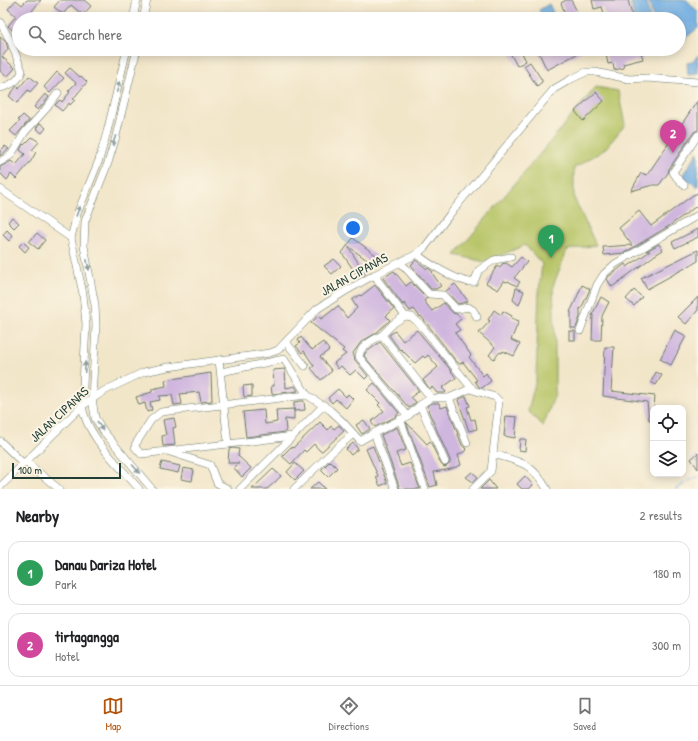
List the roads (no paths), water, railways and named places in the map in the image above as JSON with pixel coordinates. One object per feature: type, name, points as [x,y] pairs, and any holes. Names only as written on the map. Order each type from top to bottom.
[{"type":"street","points":[[134,12],[137,0]]},
{"type":"street","points":[[144,12],[147,0]]},
{"type":"street","points":[[0,22],[12,45]]},
{"type":"street","points":[[0,88],[11,85],[21,75],[22,72],[16,56]]},
{"type":"street","points":[[125,56],[99,160],[77,214],[71,238],[83,294],[86,324],[82,406],[84,414],[87,424],[95,436],[139,489]]},
{"type":"street","points":[[135,56],[108,163],[85,221],[84,246],[94,298],[96,326],[92,398],[95,418],[104,432],[152,489]]},
{"type":"street","name":"JALAN CIPANAS","points":[[0,487],[82,406],[104,390],[144,372],[270,353],[278,350],[317,309],[374,275],[417,254],[425,247],[450,214],[554,89],[571,79],[586,72],[595,72],[629,79],[646,78],[698,82]]},
{"type":"street","points":[[0,162],[11,155],[25,132],[58,93]]},
{"type":"street","points":[[684,186],[674,172],[698,136]]},
{"type":"street","points":[[99,160],[108,163]]},
{"type":"street","points":[[0,189],[71,238]]},
{"type":"street","points":[[580,331],[597,285],[604,274],[615,264],[698,214]]},
{"type":"street","points":[[417,254],[434,267],[464,281],[472,283],[474,282],[479,270],[494,260],[511,257]]},
{"type":"street","points":[[401,263],[429,294],[443,295],[456,309],[458,310],[468,307],[473,310],[478,317]]},
{"type":"street","points":[[374,275],[405,316]]},
{"type":"street","points":[[408,416],[360,357],[362,348],[382,335],[394,323],[405,316],[412,317],[420,324],[473,390],[498,399],[499,401],[491,471],[473,489]]},
{"type":"street","points":[[382,335],[431,398]]},
{"type":"street","points":[[286,342],[305,366]]},
{"type":"street","points":[[220,372],[284,359],[307,395],[324,405],[344,422],[358,441],[361,441],[374,432],[408,416],[420,405],[431,398],[449,398],[472,388]]},
{"type":"street","points":[[219,360],[228,444]]},
{"type":"street","points":[[293,436],[141,454],[134,447],[151,420],[161,412],[307,395]]},
{"type":"street","points":[[449,398],[467,443]]},
{"type":"street","points":[[240,489],[324,405]]},
{"type":"street","points":[[420,405],[445,462]]},
{"type":"street","points":[[400,419],[425,489]]},
{"type":"street","points":[[374,432],[395,489]]},
{"type":"street","points":[[294,489],[353,434]]},
{"type":"street","points":[[0,441],[25,463],[59,489]]},
{"type":"street","points":[[166,451],[210,465],[217,484],[228,489]]},
{"type":"street","points":[[493,454],[526,464],[533,470],[546,489]]},
{"type":"water","points":[[635,0],[646,0],[649,12],[633,12],[631,3]]},
{"type":"water","points":[[649,0],[687,0],[698,12],[698,28],[686,37],[686,12],[652,12]]},
{"type":"water","points":[[549,4],[553,12],[540,12],[539,10]]},
{"type":"water","points":[[698,55],[698,74],[688,75],[687,63],[693,62]]},
{"type":"water","points":[[698,152],[698,187],[682,176]]},
{"type":"waterway","points":[[676,489],[688,481],[698,477]]},
{"type":"place","name":"tirtagangga","points":[[673,153]]},
{"type":"place","name":"Danau Dariza Hotel","points":[[551,258]]}]
